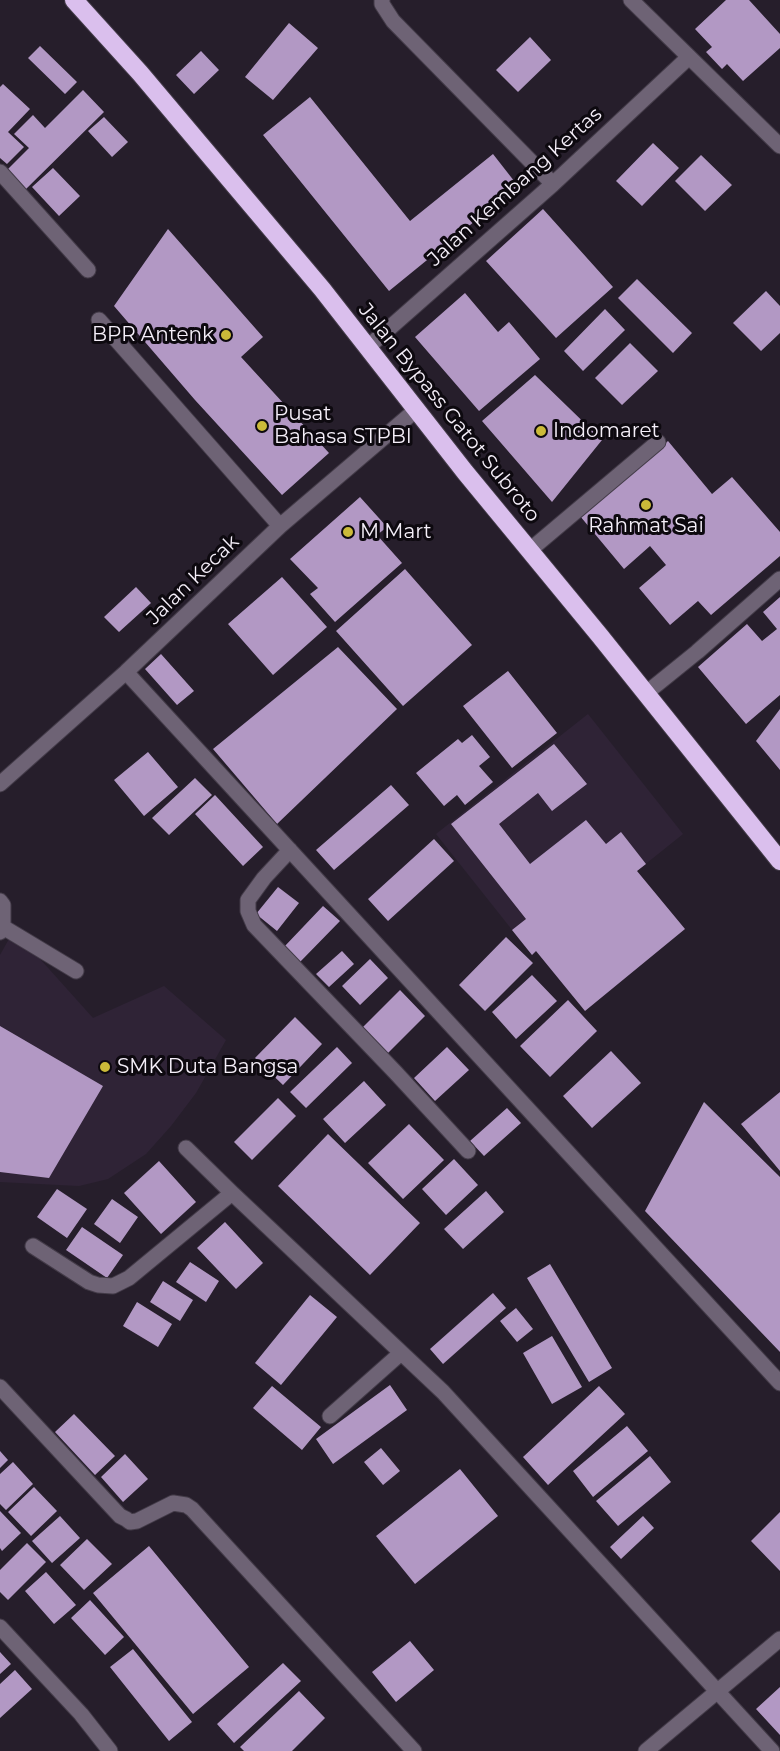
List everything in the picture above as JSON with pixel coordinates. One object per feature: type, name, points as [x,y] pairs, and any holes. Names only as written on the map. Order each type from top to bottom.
[{"type":"highway","name":"Jalan Bypass Gatot Subroto","points":[[74,0],[148,82],[322,289],[780,861]]},
{"type":"street","points":[[382,0],[382,4],[393,21],[553,184]]},
{"type":"street","points":[[631,0],[780,146]]},
{"type":"street","name":"Jalan Kembang Kertas","points":[[368,347],[553,184],[689,57]]},
{"type":"street","points":[[0,172],[88,270]]},
{"type":"street","points":[[99,320],[280,526]]},
{"type":"street","name":"Jalan Kecak","points":[[0,784],[126,672],[280,526],[417,409]]},
{"type":"street","points":[[530,550],[658,442]]},
{"type":"street","points":[[645,694],[780,579]]},
{"type":"street","points":[[126,672],[780,1383]]},
{"type":"street","points":[[290,850],[264,878],[248,900],[248,911],[254,925],[396,1072],[468,1152]]},
{"type":"street","points":[[0,902],[3,905],[2,930],[76,971]]},
{"type":"street","points":[[186,1148],[443,1392],[772,1751]]},
{"type":"street","points":[[33,1246],[89,1282],[113,1286],[129,1278],[232,1192]]},
{"type":"street","points":[[330,1416],[402,1353]]},
{"type":"street","points":[[0,1387],[120,1516],[130,1522],[137,1521],[173,1503],[186,1505],[192,1509],[414,1751]]},
{"type":"street","points":[[0,1628],[81,1714],[111,1751]]},
{"type":"street","points":[[646,1751],[780,1639]]},
{"type":"shaded area","points":[[588,714],[683,834],[532,955],[436,834]]},
{"type":"shaded area","name":"SMK Duta Bangsa","points":[[14,930],[93,1018],[164,986],[226,1040],[196,1093],[171,1126],[146,1154],[108,1179],[79,1186],[0,1182],[0,955]]},
{"type":"building","points":[[726,0],[749,0],[780,34],[780,48],[743,81],[727,64],[722,69],[706,52],[712,47],[695,29]]},
{"type":"building","points":[[289,23],[318,48],[273,100],[245,77]]},
{"type":"building","points":[[530,37],[551,60],[518,92],[496,70]]},
{"type":"building","points":[[40,46],[77,82],[65,94],[28,58]]},
{"type":"building","points":[[201,51],[219,70],[194,94],[176,75]]},
{"type":"building","points":[[3,84],[30,109],[8,132],[24,147],[7,164],[0,158],[0,87]]},
{"type":"building","points":[[83,90],[104,112],[25,190],[6,171],[29,148],[14,134],[33,115],[45,128]]},
{"type":"building","points":[[310,97],[410,221],[493,154],[518,186],[389,291],[263,135]]},
{"type":"building","points":[[104,117],[128,142],[112,157],[88,131]]},
{"type":"building","points":[[653,143],[679,168],[642,206],[616,181]]},
{"type":"building","points":[[701,155],[732,185],[705,211],[675,181]]},
{"type":"building","points":[[53,168],[80,196],[59,216],[32,187]]},
{"type":"building","points":[[543,209],[613,287],[556,338],[486,261]]},
{"type":"building","points":[[168,229],[263,337],[241,357],[329,453],[282,495],[195,400],[114,306]]},
{"type":"building","points":[[637,279],[692,333],[673,353],[618,298]]},
{"type":"building","points":[[766,291],[780,306],[780,333],[761,351],[733,323]]},
{"type":"building","points":[[465,293],[498,332],[509,322],[540,359],[479,411],[415,337]]},
{"type":"building","points":[[605,309],[625,330],[583,371],[564,351]]},
{"type":"building","points":[[630,343],[658,371],[622,405],[595,378]]},
{"type":"building","name":"Indomaret","points":[[535,375],[602,440],[552,502],[482,421]]},
{"type":"building","points":[[668,441],[712,494],[732,477],[780,532],[780,556],[711,615],[698,601],[670,625],[639,588],[666,565],[650,546],[624,569],[580,516]]},
{"type":"building","points":[[360,497],[387,527],[377,535],[402,563],[335,622],[310,594],[318,588],[290,559]]},
{"type":"building","points":[[405,569],[472,645],[403,706],[336,631]]},
{"type":"building","points":[[282,577],[327,627],[273,675],[228,624]]},
{"type":"building","points":[[136,587],[151,603],[119,632],[104,617]]},
{"type":"building","points":[[780,597],[780,695],[746,724],[698,667],[747,624],[762,641],[777,629],[763,612]]},
{"type":"building","points":[[338,647],[397,709],[277,824],[213,749]]},
{"type":"building","points":[[161,654],[194,691],[177,705],[145,669]]},
{"type":"building","points":[[508,671],[557,733],[512,768],[463,706]]},
{"type":"building","points":[[780,709],[780,770],[756,741]]},
{"type":"building","points":[[472,735],[490,757],[479,766],[493,782],[465,805],[457,795],[444,806],[416,773],[458,739],[462,743]]},
{"type":"building","points":[[554,744],[587,784],[552,811],[538,793],[499,824],[530,864],[586,820],[606,844],[621,832],[646,864],[637,871],[685,929],[585,1011],[536,951],[532,955],[512,930],[526,919],[451,824]]},
{"type":"building","points":[[148,752],[178,787],[144,816],[114,780]]},
{"type":"building","points":[[195,778],[212,795],[169,835],[152,818]]},
{"type":"building","points":[[391,785],[409,805],[334,870],[316,850]]},
{"type":"building","points":[[215,795],[263,847],[243,866],[195,814]]},
{"type":"building","points":[[434,839],[454,861],[388,921],[368,899]]},
{"type":"building","points":[[278,887],[299,903],[277,931],[256,914]]},
{"type":"building","points":[[323,906],[340,921],[300,962],[284,947]]},
{"type":"building","points":[[506,937],[533,963],[485,1011],[459,985]]},
{"type":"building","points":[[342,951],[354,964],[329,987],[316,974]]},
{"type":"building","points":[[370,959],[388,978],[360,1005],[342,986]]},
{"type":"building","points":[[532,975],[557,1001],[516,1039],[492,1012]]},
{"type":"building","points":[[400,990],[425,1016],[385,1056],[360,1030]]},
{"type":"building","points":[[568,1000],[597,1031],[550,1077],[520,1046]]},
{"type":"building","points":[[295,1017],[322,1044],[283,1085],[255,1058]]},
{"type":"building","points":[[0,1026],[103,1086],[49,1178],[0,1172]]},
{"type":"building","points":[[337,1047],[352,1063],[306,1108],[290,1092]]},
{"type":"building","points":[[447,1047],[469,1070],[435,1101],[414,1078]]},
{"type":"building","points":[[611,1051],[641,1083],[592,1128],[563,1096]]},
{"type":"building","points":[[364,1081],[386,1105],[345,1143],[323,1119]]},
{"type":"building","points":[[780,1092],[780,1171],[741,1124]]},
{"type":"building","points":[[278,1098],[296,1116],[252,1160],[234,1142]]},
{"type":"building","points":[[704,1102],[780,1177],[780,1352],[645,1211]]},
{"type":"building","points":[[507,1108],[521,1123],[484,1156],[470,1141]]},
{"type":"building","points":[[409,1124],[444,1160],[403,1199],[368,1163]]},
{"type":"building","points":[[328,1134],[420,1223],[370,1275],[278,1186]]},
{"type":"building","points":[[454,1159],[478,1185],[446,1215],[422,1189]]},
{"type":"building","points":[[159,1161],[196,1202],[161,1234],[124,1193]]},
{"type":"building","points":[[57,1189],[87,1209],[67,1238],[37,1217]]},
{"type":"building","points":[[486,1191],[504,1212],[463,1249],[444,1229]]},
{"type":"building","points":[[112,1199],[138,1217],[120,1243],[94,1224]]},
{"type":"building","points":[[225,1222],[263,1263],[236,1289],[197,1248]]},
{"type":"building","points":[[82,1227],[123,1255],[107,1278],[66,1250]]},
{"type":"building","points":[[190,1262],[219,1281],[206,1302],[176,1282]]},
{"type":"building","points":[[550,1264],[612,1368],[589,1382],[527,1278]]},
{"type":"building","points":[[163,1281],[193,1300],[180,1321],[150,1302]]},
{"type":"building","points":[[493,1293],[506,1308],[443,1364],[430,1349]]},
{"type":"building","points":[[310,1295],[337,1317],[281,1385],[255,1363]]},
{"type":"building","points":[[137,1302],[172,1324],[158,1347],[123,1326]]},
{"type":"building","points":[[516,1308],[533,1329],[517,1342],[500,1321]]},
{"type":"building","points":[[552,1336],[582,1387],[552,1404],[523,1353]]},
{"type":"building","points":[[390,1385],[407,1410],[333,1464],[316,1439]]},
{"type":"building","points":[[272,1386],[321,1427],[302,1450],[253,1408]]},
{"type":"building","points":[[599,1386],[625,1414],[548,1485],[523,1457]]},
{"type":"building","points":[[74,1414],[115,1456],[95,1475],[55,1432]]},
{"type":"building","points":[[627,1426],[648,1451],[593,1497],[573,1471]]},
{"type":"building","points":[[381,1448],[400,1471],[383,1485],[364,1462]]},
{"type":"building","points":[[0,1451],[8,1460],[0,1468]]},
{"type":"building","points":[[125,1454],[148,1479],[123,1502],[101,1477]]},
{"type":"building","points":[[650,1456],[671,1482],[618,1526],[596,1501]]},
{"type":"building","points":[[13,1462],[33,1484],[6,1510],[0,1504],[0,1474]]},
{"type":"building","points":[[460,1469],[498,1516],[415,1584],[376,1536]]},
{"type":"building","points":[[34,1487],[57,1511],[31,1536],[8,1512]]},
{"type":"building","points":[[0,1511],[21,1533],[2,1551],[0,1548]]},
{"type":"building","points":[[780,1512],[780,1571],[751,1541]]},
{"type":"building","points":[[60,1516],[80,1538],[52,1563],[32,1541]]},
{"type":"building","points":[[643,1516],[654,1528],[621,1559],[610,1547]]},
{"type":"building","points":[[87,1539],[112,1564],[84,1590],[60,1565]]},
{"type":"building","points":[[27,1543],[46,1562],[8,1600],[0,1592],[0,1570]]},
{"type":"building","points":[[149,1546],[249,1667],[193,1714],[93,1593]]},
{"type":"building","points":[[46,1572],[76,1605],[54,1624],[25,1591]]},
{"type":"building","points":[[90,1600],[124,1637],[105,1655],[71,1618]]},
{"type":"building","points":[[410,1641],[434,1670],[396,1702],[372,1672]]},
{"type":"building","points":[[133,1649],[192,1722],[169,1741],[110,1667]]},
{"type":"building","points":[[0,1652],[11,1664],[0,1674]]},
{"type":"building","points":[[283,1663],[301,1681],[234,1743],[217,1724]]},
{"type":"building","points":[[15,1670],[32,1689],[0,1718],[0,1684]]},
{"type":"building","points":[[780,1687],[780,1735],[756,1709]]},
{"type":"building","points":[[299,1691],[325,1718],[292,1751],[244,1751],[240,1747]]},
{"type":"place","name":"BPR Antenk","points":[[226,335]]},
{"type":"place","name":"Pusat Bahasa STPBI","points":[[262,426]]},
{"type":"place","name":"Indomaret","points":[[541,431]]},
{"type":"place","name":"Rahmat Sai","points":[[646,505]]},
{"type":"place","name":"M Mart","points":[[348,532]]},
{"type":"place","name":"SMK Duta Bangsa","points":[[105,1067]]}]
